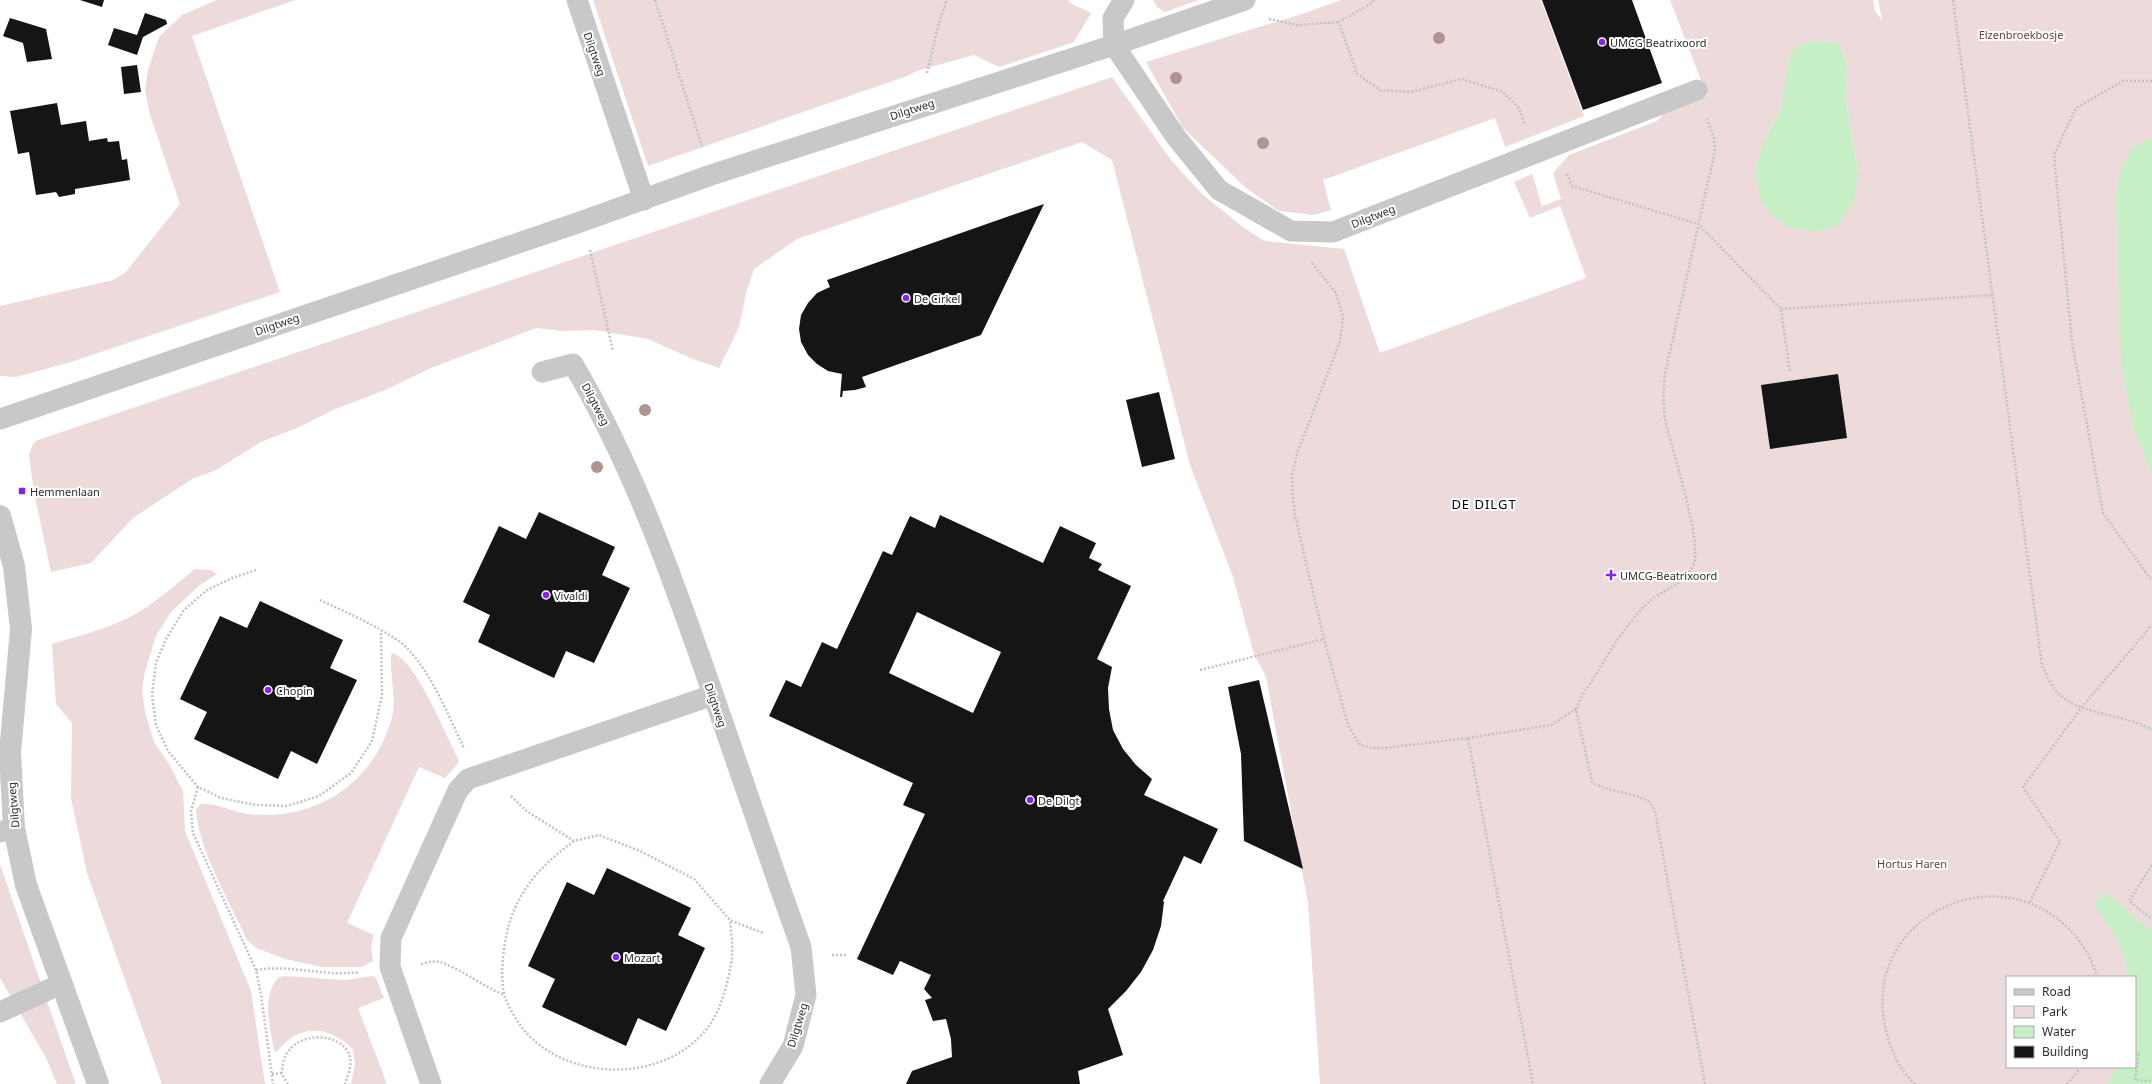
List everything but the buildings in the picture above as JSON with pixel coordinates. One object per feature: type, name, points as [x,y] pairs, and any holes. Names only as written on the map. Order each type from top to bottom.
[{"type":"street","name":"Dilgtweg","points":[[0,516],[14,566],[21,629],[6,713],[10,760],[7,830],[98,1084]]},
{"type":"lane","name":"Dilgtweg","points":[[577,0],[644,200]]},
{"type":"lane","points":[[1114,45],[1113,18],[1124,0]]},
{"type":"lane","name":"Dilgtweg","points":[[0,419],[583,221],[711,175],[1114,45],[1236,3]]},
{"type":"lane","name":"Dilgtweg","points":[[1114,45],[1176,137],[1219,190],[1291,231],[1333,232],[1697,90]]},
{"type":"lane","name":"Dilgtweg","points":[[542,372],[573,364],[599,407],[642,503],[688,622],[801,947],[806,996],[793,1046],[770,1084]]},
{"type":"lane","points":[[431,1084],[390,967],[392,938],[458,790],[468,779],[713,695]]},
{"type":"lane","points":[[0,1012],[61,984]]},
{"type":"path","points":[[655,0],[711,175]]},
{"type":"path","points":[[919,107],[939,22],[947,0]]},
{"type":"path","points":[[1236,3],[1248,14],[1298,25],[1339,22],[1369,6],[1374,0]]},
{"type":"path","points":[[1953,0],[2042,666],[2060,695],[2082,707],[2134,722],[2152,730]]},
{"type":"path","points":[[1339,22],[1357,74],[1380,90],[1410,92],[1462,79],[1503,92],[1519,108],[1545,150],[1572,186],[1698,224],[1782,309],[1790,372]]},
{"type":"path","points":[[2152,80],[2123,81],[2076,108],[2054,155],[2072,342],[2103,513],[2152,581]]},
{"type":"path","points":[[1291,231],[1312,264],[1336,293],[1343,318],[1340,341],[1297,454],[1292,475],[1295,515],[1324,639],[1348,725],[1360,745],[1372,748],[1385,748],[1468,738],[1551,725],[1576,709],[1582,696],[1632,621],[1649,602],[1685,576],[1693,567],[1696,556],[1694,534],[1662,398],[1665,374],[1715,151],[1714,138],[1697,90]]},
{"type":"path","points":[[583,221],[613,351]]},
{"type":"path","points":[[1782,309],[1993,295]]},
{"type":"path","points":[[256,570],[232,578],[207,590],[184,610],[166,639],[156,664],[152,695],[156,725],[168,751],[198,787],[221,798],[256,805],[287,806],[319,796],[351,773],[372,741],[382,695],[381,631]]},
{"type":"path","points":[[320,600],[381,631],[408,648],[425,672],[465,750]]},
{"type":"path","points":[[2030,902],[2060,842],[2023,787],[2082,707],[2152,625]]},
{"type":"path","points":[[1200,670],[1324,639]]},
{"type":"path","points":[[1576,709],[1592,782],[1601,788],[1641,798],[1650,803],[1655,812],[1705,1084]]},
{"type":"path","points":[[1468,738],[1533,1084]]},
{"type":"path","points":[[198,787],[191,810],[193,833],[256,970],[261,994],[273,1084]]},
{"type":"path","points":[[509,794],[525,810],[574,841]]},
{"type":"path","points":[[730,920],[732,957],[724,992],[712,1022],[695,1042],[665,1063],[638,1070],[611,1072],[583,1067],[556,1057],[531,1040],[516,1020],[505,995],[501,965],[508,924],[520,896],[557,854],[574,841],[599,835],[640,851],[694,879],[730,920],[769,935]]},
{"type":"path","points":[[2152,866],[2128,901],[2152,919]]},
{"type":"path","points":[[1916,1084],[1897,1061],[1887,1039],[1882,1015],[1883,990],[1888,966],[1900,944],[1916,926],[1935,911],[1957,900],[1981,896],[2006,896],[2030,902],[2052,913],[2070,929],[2085,948],[2097,976]]},
{"type":"path","points":[[288,1084],[282,1073],[284,1056],[295,1043],[310,1038],[325,1038],[340,1043],[349,1054],[350,1065],[345,1084]]},
{"type":"path","points":[[2136,1053],[2138,1054],[2135,1080],[2152,1082]]},
{"type":"path","points":[[2067,1084],[2080,1068]]},
{"type":"path","points":[[272,1074],[282,1073]]},
{"type":"green space","points":[[217,0],[295,0],[192,36],[280,292],[71,362],[16,377],[0,376],[0,306],[113,280],[125,273],[180,204],[150,115],[145,90],[148,70],[159,37],[182,15]]},
{"type":"green space","points":[[593,0],[1069,0],[1068,2],[1091,13],[1074,42],[999,67],[974,55],[920,70],[904,77],[648,166]]},
{"type":"green space","points":[[1153,0],[1198,0],[1165,12],[1157,7]]},
{"type":"green space","points":[[1341,0],[1541,0],[1584,116],[1505,147],[1495,118],[1323,180],[1331,210],[1314,215],[1279,211],[1246,188],[1183,128],[1146,62],[1308,12]]},
{"type":"green space","points":[[1670,0],[1873,0],[1875,11],[1882,20],[1878,0],[2152,0],[2152,1084],[1320,1084],[1308,903],[1266,677],[1253,651],[1233,577],[1190,465],[1112,160],[1082,142],[797,239],[754,269],[747,290],[739,327],[719,368],[693,359],[648,339],[595,330],[561,331],[536,328],[431,368],[385,390],[333,410],[297,428],[261,442],[216,470],[192,479],[133,518],[91,563],[51,572],[34,493],[29,454],[33,444],[38,440],[1112,77],[1171,160],[1203,195],[1243,227],[1264,241],[1344,249],[1380,353],[1586,278],[1560,206],[1530,218],[1514,182],[1532,174],[1542,206],[1561,199],[1553,173],[1569,155],[1657,121],[1671,106],[1707,96]],"holes":[[[1819,40],[1839,44],[1847,64],[1846,101],[1858,172],[1765,139],[1780,113],[1799,45]]]},
{"type":"green space","points":[[195,569],[211,570],[217,574],[200,585],[171,612],[156,636],[145,671],[142,690],[145,712],[154,742],[169,764],[183,791],[185,831],[251,991],[265,1084],[162,1084],[87,873],[71,798],[72,723],[56,704],[52,644],[102,629],[130,617],[156,601]]},
{"type":"green space","points":[[392,653],[402,659],[421,684],[459,760],[457,765],[445,778],[419,767],[347,923],[374,935],[371,946],[373,961],[362,967],[322,967],[285,959],[256,948],[247,940],[216,875],[202,841],[196,809],[201,804],[208,804],[248,814],[273,815],[298,811],[320,803],[340,792],[358,777],[373,759],[385,737],[394,706],[391,664]]},
{"type":"green space","points":[[0,864],[76,1084],[57,1084],[46,1058],[0,978]]},
{"type":"green space","points":[[285,976],[345,980],[373,976],[376,978],[384,998],[358,1008],[387,1084],[351,1084],[355,1064],[353,1050],[338,1038],[322,1031],[304,1032],[295,1035],[276,1052],[274,1050],[269,1022],[268,1002],[273,985],[279,977]]},
{"type":"water","points":[[1819,40],[1839,44],[1847,64],[1846,101],[1858,172],[1853,203],[1837,226],[1816,232],[1792,228],[1773,217],[1760,198],[1755,171],[1765,139],[1780,113],[1790,54],[1799,45]]},
{"type":"water","points":[[2152,138],[2152,475],[2133,426],[2121,361],[2116,198],[2120,171],[2132,148]]},
{"type":"water","points":[[2103,893],[2108,895],[2152,931],[2152,1084],[2107,1084],[2116,1068],[2136,1068],[2136,976],[2129,976],[2121,948],[2106,922],[2094,906]]},
{"type":"place","name":"UMCG Beatrixoord","points":[[1602,42]]},
{"type":"place","name":"De Cirkel","points":[[906,298]]},
{"type":"place","name":"Hemmenlaan","points":[[22,491]]},
{"type":"place","name":"UMCG-Beatrixoord","points":[[1611,575]]},
{"type":"place","name":"Vivaldi","points":[[546,595]]},
{"type":"place","name":"Chopin","points":[[268,690]]},
{"type":"place","name":"De Dilgt","points":[[1030,800]]},
{"type":"place","name":"Mozart","points":[[616,957]]},
{"type":"district","name":"DE DILGT","points":[[1484,504]]},
{"type":"park label","name":"Elzenbroekbosje","points":[[2021,34]]},
{"type":"park label","name":"Hortus Haren","points":[[1912,863]]}]
